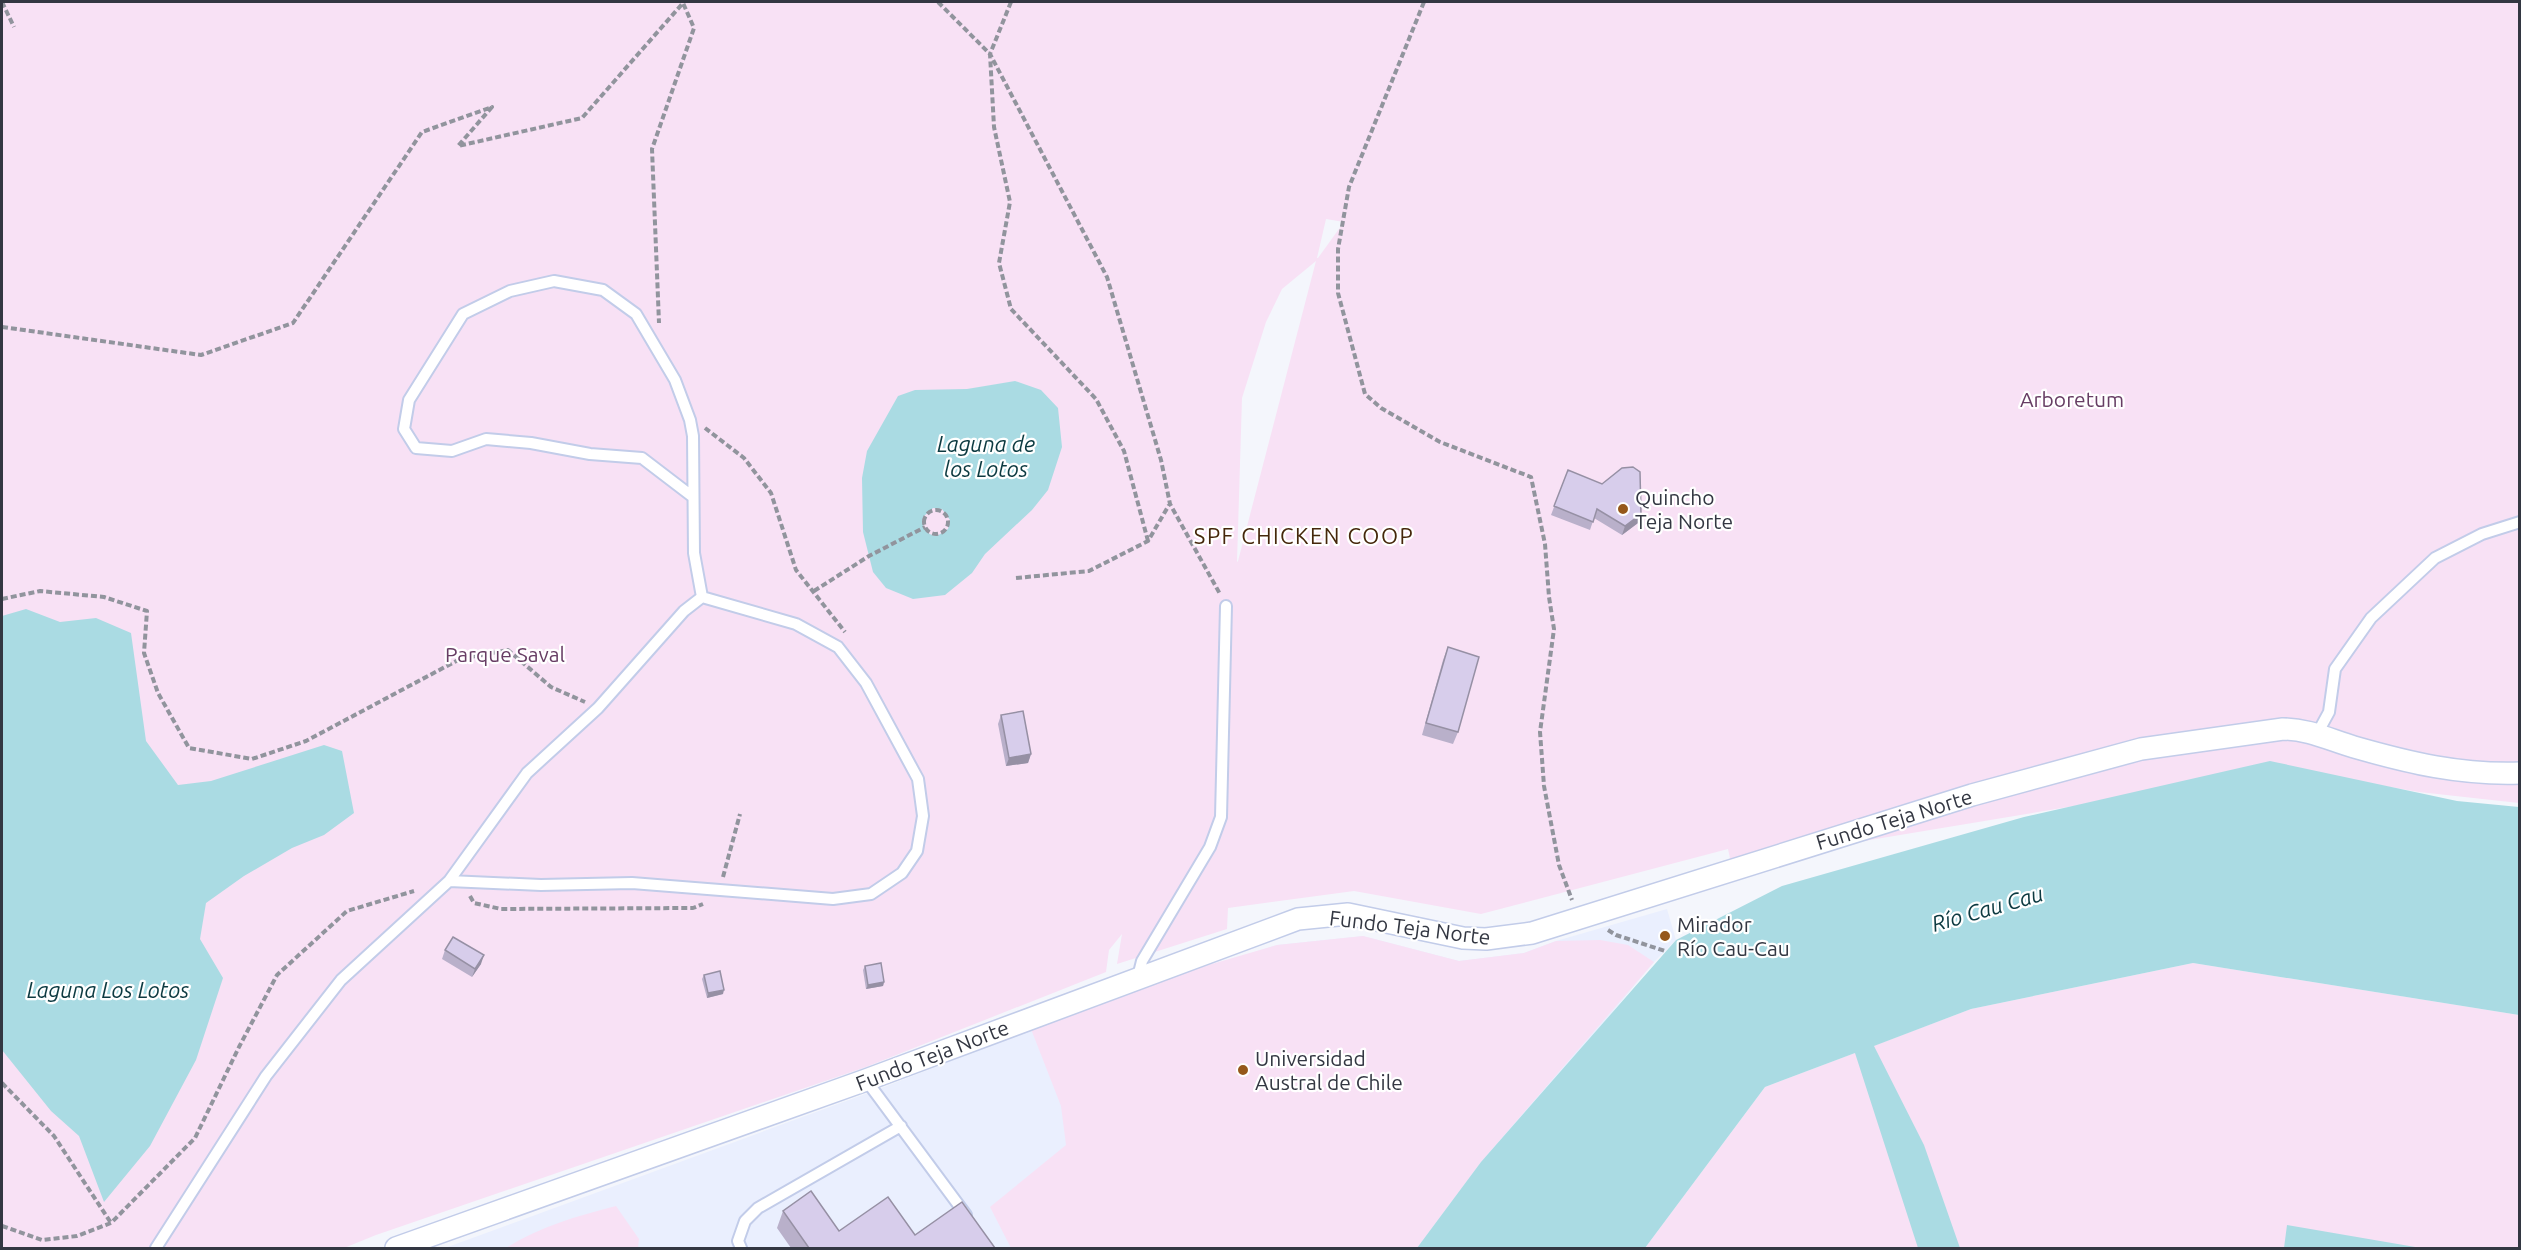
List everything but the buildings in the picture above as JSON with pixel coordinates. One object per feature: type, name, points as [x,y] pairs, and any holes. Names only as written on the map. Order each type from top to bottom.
[{"type":"street","name":"Fundo Teja Norte","points":[[396,1248],[866,1080],[1281,924],[1315,915],[1348,914],[1414,926],[1446,935],[1486,939],[1532,933],[1860,828],[2141,749],[2283,729],[2300,729],[2429,768],[2520,772]]},
{"type":"lane","points":[[693,496],[642,458],[590,454],[531,443],[486,439],[452,451],[416,448],[404,429],[409,400],[463,314],[510,291],[554,281],[603,290],[636,314],[660,351],[690,420],[693,496],[694,553],[702,597]]},
{"type":"lane","points":[[2317,734],[2329,712],[2335,669],[2371,618],[2435,558],[2482,534],[2520,522]]},
{"type":"lane","points":[[156,1248],[279,1058],[341,980],[449,881],[527,773],[598,708],[684,611],[702,597]]},
{"type":"lane","points":[[449,881],[542,885],[632,883],[833,899],[871,894],[887,886],[902,873],[917,850],[923,816],[918,779],[866,682],[838,647],[796,624],[702,597]]},
{"type":"lane","points":[[1138,977],[1142,961],[1210,847],[1221,817],[1226,606]]},
{"type":"lane","points":[[866,1080],[974,1226]]},
{"type":"lane","points":[[741,1248],[738,1241],[745,1221],[758,1208],[901,1126]]},
{"type":"path","points":[[2,2],[14,27]]},
{"type":"path","points":[[938,2],[990,54],[1107,277],[1161,460],[1170,504],[1226,606]]},
{"type":"path","points":[[1011,2],[990,54],[994,127],[1010,202],[999,263],[1011,309],[1055,360],[1096,399],[1124,451],[1148,541]]},
{"type":"path","points":[[1424,2],[1349,187],[1338,249],[1338,294],[1365,394],[1382,408],[1440,442],[1531,477],[1545,544],[1548,597],[1554,629],[1540,732],[1544,786],[1559,865],[1583,918],[1616,935],[1665,951]]},
{"type":"path","points":[[2,327],[201,355],[293,323],[422,132],[492,107],[458,146],[582,118],[683,3],[694,28],[651,149],[660,351]]},
{"type":"path","points":[[690,420],[716,434],[744,458],[771,493],[796,570],[814,591],[850,642]]},
{"type":"path","points":[[1016,578],[1089,571],[1148,541],[1170,504]]},
{"type":"path","points":[[933,510],[941,511],[947,516],[948,524],[942,533],[934,534],[925,527],[926,515],[933,510]]},
{"type":"path","points":[[814,591],[869,556],[925,527]]},
{"type":"path","points":[[2,599],[40,591],[104,597],[147,611],[144,653],[158,693],[189,748],[252,759],[306,741],[460,659],[508,650],[551,687],[598,708]]},
{"type":"path","points":[[2,1226],[42,1240],[77,1236],[111,1223],[195,1138],[277,975],[347,911],[415,891]]},
{"type":"path","points":[[2,1083],[54,1136],[111,1223]]},
{"type":"shaded area","name":"Universidad Austral de Chile","points":[[1667,909],[1676,940],[1654,962],[1417,1248],[445,1248],[879,1089],[1134,990],[1277,945],[1363,936],[1459,961],[1524,953],[1556,941]]},
{"type":"green space","points":[[2,2],[2519,2],[2519,803],[2419,792],[2269,766],[2080,805],[1731,863],[1728,849],[1481,914],[1354,891],[1228,908],[1227,929],[1117,964],[1122,934],[1109,950],[1106,972],[866,1067],[344,1248],[2,1248]],"holes":[[[1326,219],[1344,222],[1317,258]],[[1316,261],[1238,561],[1237,562],[1242,398],[1266,322],[1282,289]]]},
{"type":"green space","name":"Universidad Austral de Chile","points":[[1363,936],[1459,961],[1524,953],[1556,941],[1600,940],[1628,945],[1654,962],[1481,1162],[1417,1248],[1011,1248],[990,1207],[1066,1145],[1061,1106],[1031,1029],[1181,973],[1277,945]]},
{"type":"green space","points":[[2193,963],[2519,1015],[2519,1248],[1645,1248],[1765,1087],[1971,1009]]},
{"type":"green space","points":[[616,1206],[639,1239],[638,1248],[506,1248],[559,1223]]},
{"type":"water","name":"Laguna de los Lotos","points":[[1015,381],[1041,390],[1058,408],[1062,447],[1048,490],[1032,510],[985,554],[972,573],[945,595],[913,599],[886,588],[873,572],[863,532],[862,478],[867,451],[898,396],[915,390],[967,389]],"holes":[[[933,508],[942,509],[950,520],[948,529],[937,536],[930,534],[924,527],[923,517]]]},
{"type":"water","name":"Laguna Los Lotos","points":[[26,609],[60,622],[96,618],[131,633],[146,741],[178,785],[211,781],[324,745],[342,751],[354,813],[324,835],[292,848],[244,876],[206,903],[200,939],[223,978],[196,1060],[150,1146],[104,1202],[79,1136],[51,1111],[2,1050],[2,616]]},
{"type":"water","name":"Río Cau Cau","points":[[2270,761],[2457,801],[2519,807],[2519,1015],[2193,963],[1971,1009],[1874,1046],[1924,1145],[1960,1248],[1918,1248],[1855,1053],[1765,1087],[1645,1248],[1417,1248],[1481,1162],[1676,940],[1782,886],[2024,817]]},
{"type":"water","points":[[2287,1225],[2421,1248],[2284,1248]]},
{"type":"place","name":"Quincho Teja Norte","points":[[1623,509]]},
{"type":"place","name":"Mirador Río Cau-Cau","points":[[1665,936]]},
{"type":"place","name":"Universidad Austral de Chile","points":[[1243,1070]]},
{"type":"district","name":"SPF CHICKEN COOP","points":[[1304,535]]},
{"type":"park label","name":"Arboretum","points":[[2072,399]]},
{"type":"park label","name":"Parque Saval","points":[[505,654]]}]
